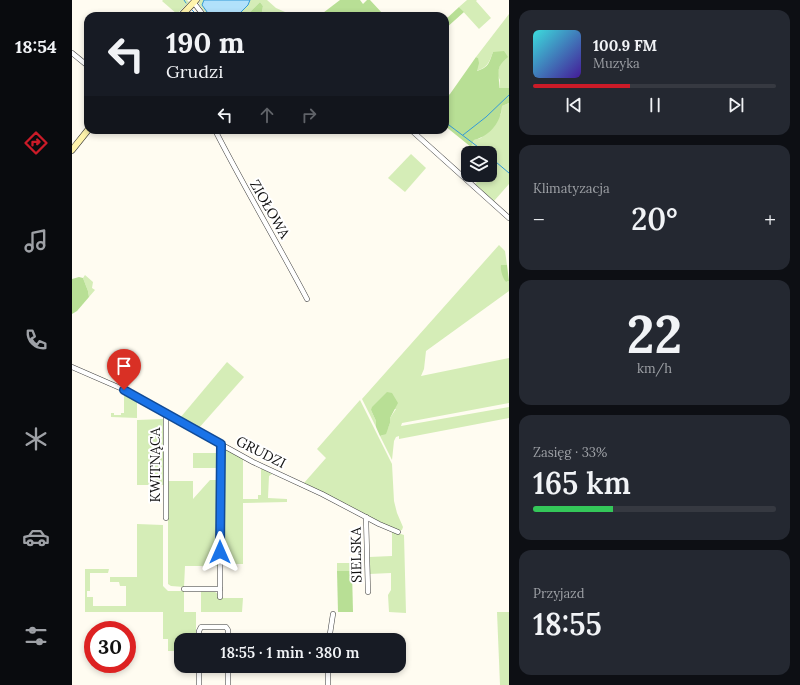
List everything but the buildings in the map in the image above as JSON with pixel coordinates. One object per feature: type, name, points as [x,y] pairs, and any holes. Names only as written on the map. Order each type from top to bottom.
[{"type":"street","points":[[185,12],[195,1],[202,12]]},
{"type":"street","points":[[72,53],[84,63]]},
{"type":"street","points":[[72,150],[85,134]]},
{"type":"street","name":"ZIOŁOWA","points":[[217,134],[307,299]]},
{"type":"street","points":[[415,134],[509,218]]},
{"type":"street","name":"GRUDZI","points":[[72,367],[134,394],[259,465],[322,494],[398,532]]},
{"type":"street","name":"KWITNĄCA","points":[[166,412],[166,518]]},
{"type":"street","points":[[220,597],[221,444]]},
{"type":"street","name":"SIELSKA","points":[[366,517],[368,592]]},
{"type":"street","points":[[184,589],[220,589]]},
{"type":"street","points":[[330,633],[333,614]]},
{"type":"street","points":[[199,633],[201,627],[226,627],[228,633]]},
{"type":"street","points":[[198,685],[199,673]]},
{"type":"street","points":[[228,673],[228,685]]},
{"type":"street","points":[[328,673],[328,685]]},
{"type":"green space","points":[[187,0],[189,2],[179,12],[175,12],[162,1]]},
{"type":"green space","points":[[200,0],[267,0],[276,8],[285,12],[262,12],[263,6],[260,2],[250,12],[205,12],[199,4]]},
{"type":"green space","points":[[340,0],[360,0],[363,4],[367,0],[370,0],[381,12],[324,12]]},
{"type":"green space","points":[[467,0],[477,0],[476,1],[491,18],[479,29],[459,7]]},
{"type":"green space","points":[[260,2],[263,6],[262,12],[250,12]]},
{"type":"green space","points":[[459,7],[464,12],[449,25],[449,16]]},
{"type":"green space","points":[[509,14],[509,88],[499,88],[500,80],[497,74],[501,62],[493,52],[487,64],[483,68],[476,71],[478,58],[476,57]]},
{"type":"green space","points":[[504,51],[508,57],[499,68],[499,88],[509,88],[509,103],[502,106],[499,118],[494,128],[480,138],[474,140],[471,146],[470,146],[449,129],[449,95],[476,57],[478,58],[479,63],[477,71],[484,68],[493,52]]},
{"type":"green space","points":[[509,103],[509,184],[494,201],[475,184],[477,182],[497,182],[497,146],[471,146],[474,140],[481,138],[501,114],[502,106]]},
{"type":"green space","points":[[411,154],[426,168],[405,192],[388,178]]},
{"type":"green space","points":[[499,245],[505,251],[507,265],[501,265],[506,282],[509,281],[509,291],[426,351],[424,369],[421,376],[509,358],[509,403],[402,423],[401,426],[509,407],[509,418],[399,439],[399,436],[396,437],[394,441],[392,460],[380,436],[383,435],[388,428],[390,418],[396,409],[371,410],[376,421],[376,427],[362,399]]},
{"type":"green space","points":[[501,265],[507,265],[509,281],[506,282],[504,279],[501,272]]},
{"type":"green space","points":[[85,275],[93,282],[92,288],[95,290],[89,297],[83,278]]},
{"type":"green space","points":[[79,277],[83,278],[89,297],[77,311],[72,314],[72,279]]},
{"type":"green space","points":[[227,362],[244,377],[198,429],[180,418]]},
{"type":"green space","points":[[124,391],[137,398],[137,418],[111,417],[111,413],[114,413],[114,415],[121,415],[121,413],[124,413]]},
{"type":"green space","points":[[387,392],[392,393],[398,403],[390,418],[390,423],[386,434],[380,436],[371,410],[372,407]]},
{"type":"green space","points":[[360,400],[392,464],[394,501],[403,527],[402,530],[389,528],[304,483],[326,458],[317,449]]},
{"type":"green space","points":[[163,419],[164,485],[137,485],[137,420]]},
{"type":"green space","points":[[223,448],[243,458],[243,499],[258,499],[258,495],[261,495],[261,468],[272,474],[269,476],[268,498],[287,499],[287,502],[243,503],[243,564],[223,564]]},
{"type":"green space","points":[[193,453],[219,453],[218,468],[193,468]]},
{"type":"green space","points":[[210,480],[218,480],[218,566],[185,566],[184,587],[171,586],[168,584],[168,481],[193,481],[193,499]]},
{"type":"green space","points":[[137,524],[163,525],[163,586],[168,591],[184,591],[184,612],[196,612],[196,633],[174,633],[174,651],[168,651],[168,639],[163,639],[163,612],[85,612],[85,569],[109,569],[108,573],[90,573],[90,591],[87,591],[87,597],[93,597],[93,606],[126,606],[126,586],[120,586],[119,582],[110,582],[110,577],[137,577]]},
{"type":"green space","points":[[392,531],[404,535],[406,613],[389,612],[388,595],[391,590],[391,573],[369,574],[369,557],[392,556]]},
{"type":"green space","points":[[337,563],[351,563],[352,571],[337,571]]},
{"type":"green space","points":[[337,571],[352,571],[353,612],[338,612]]},
{"type":"green space","points":[[201,591],[215,592],[218,594],[218,598],[243,598],[242,612],[201,612]]},
{"type":"green space","points":[[497,612],[509,612],[509,685],[500,685]]},
{"type":"water","points":[[204,0],[250,0],[248,5],[241,12],[207,12],[202,5]]},
{"type":"waterway","points":[[463,135],[486,117],[509,95]]},
{"type":"waterway","points":[[449,125],[477,146]]},
{"type":"waterway","points":[[497,163],[509,173]]},
{"type":"route","points":[[124,390],[134,394],[221,444],[220,552]]}]
